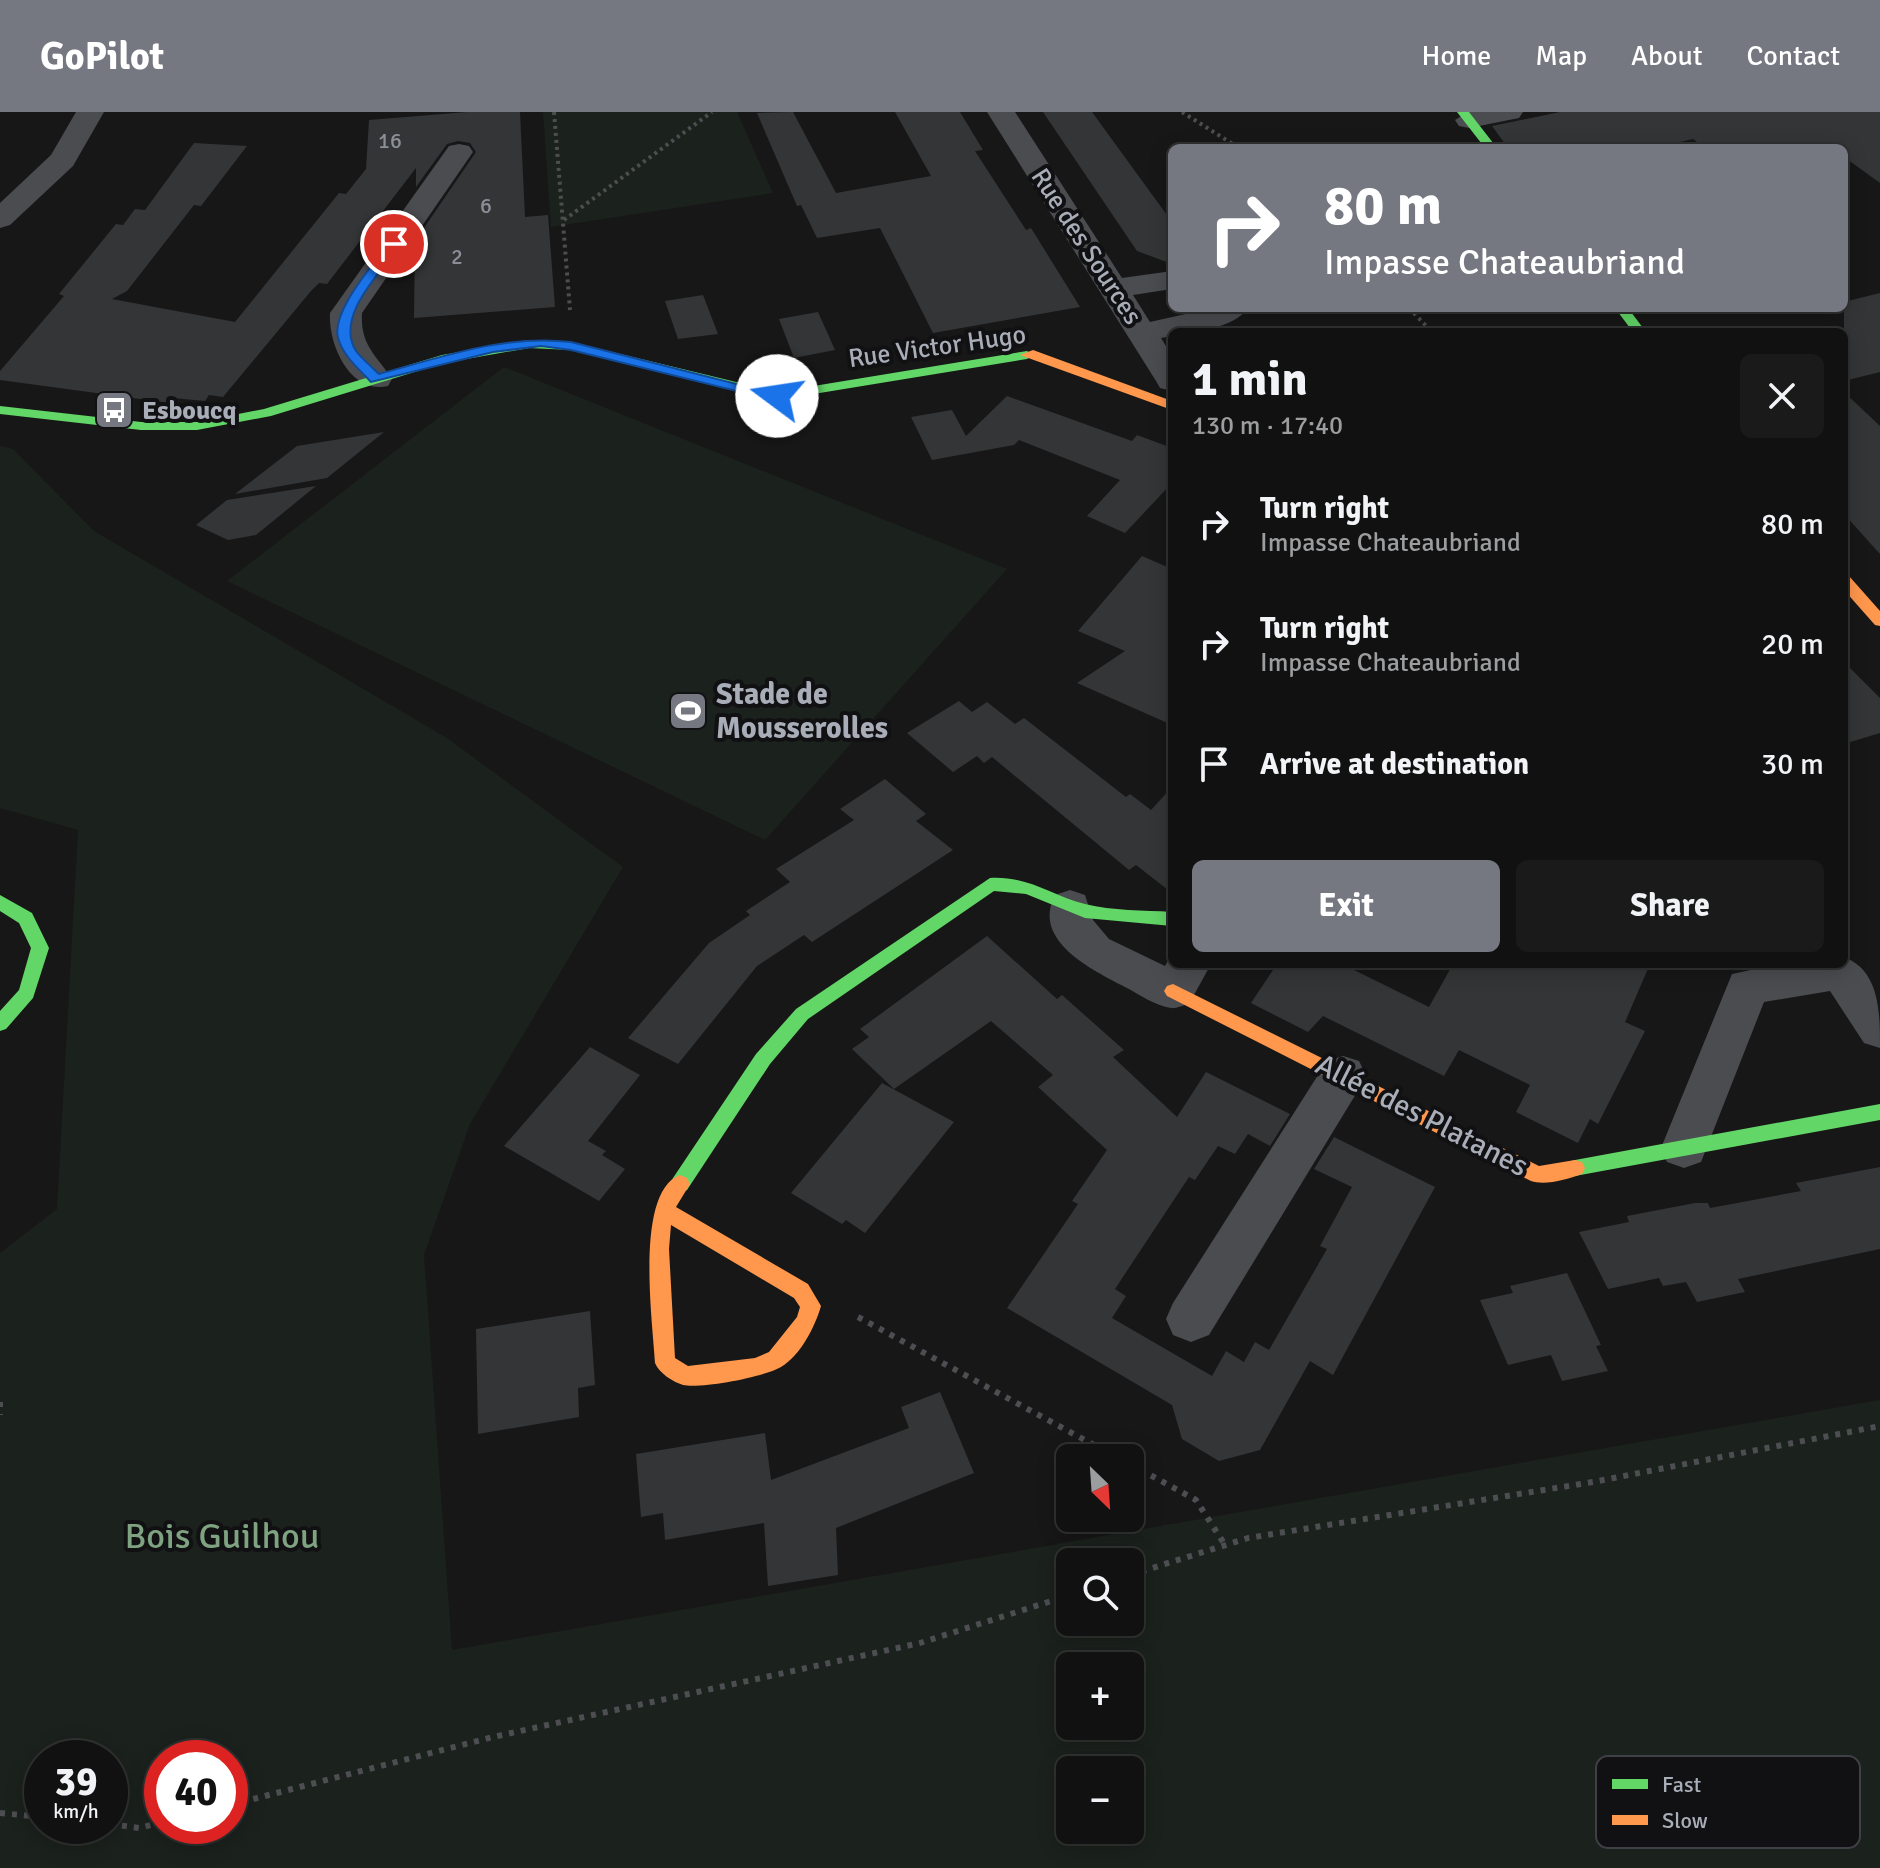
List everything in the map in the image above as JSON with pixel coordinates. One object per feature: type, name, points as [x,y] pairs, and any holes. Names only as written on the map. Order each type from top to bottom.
[{"type":"street","points":[[0,219],[63,160],[90,112]]},
{"type":"street","name":"Rue des Sources","points":[[1001,112],[1168,374]]},
{"type":"street","points":[[1466,116],[1509,112]]},
{"type":"street","points":[[1466,116],[1488,144]]},
{"type":"street","points":[[376,379],[350,352],[343,335],[346,313],[459,152]]},
{"type":"street","points":[[1114,289],[1168,281]]},
{"type":"street","points":[[1143,333],[1227,312]]},
{"type":"street","points":[[1624,312],[1637,328]]},
{"type":"street","name":"Rue Victor Hugo","points":[[0,410],[197,428],[260,414],[376,379],[517,343],[571,346],[777,396],[1033,354],[1168,405]]},
{"type":"street","points":[[1848,585],[1880,621]]},
{"type":"street","points":[[663,1210],[801,1291],[811,1306],[806,1322],[776,1359],[756,1368],[686,1376],[665,1363],[659,1249],[663,1210],[763,1059],[802,1014],[990,885],[1017,881],[1037,886],[1070,907],[1168,919]]},
{"type":"street","points":[[0,902],[26,918],[40,948],[27,993],[0,1024]]},
{"type":"street","points":[[1070,907],[1072,926],[1094,951],[1181,978]]},
{"type":"street","points":[[1684,1148],[1748,987],[1836,972],[1849,980],[1880,1030]]},
{"type":"street","name":"Allée des Platanes","points":[[1181,978],[1343,1075],[1538,1175],[1880,1112]]},
{"type":"street","points":[[1191,1319],[1343,1075]]},
{"type":"path","points":[[554,112],[571,346]]},
{"type":"path","points":[[563,221],[712,112]]},
{"type":"path","points":[[1182,112],[1233,144]]},
{"type":"path","points":[[1413,312],[1428,328]]},
{"type":"path","points":[[811,1306],[849,1312],[1092,1444]]},
{"type":"path","points":[[0,1402],[0,1415]]},
{"type":"path","points":[[1144,1571],[1248,1538],[1593,1482],[1880,1426]]},
{"type":"path","points":[[1144,1472],[1196,1500],[1225,1545]]},
{"type":"path","points":[[248,1800],[493,1737],[920,1643],[1056,1599]]},
{"type":"path","points":[[0,1813],[24,1815]]},
{"type":"green space","points":[[543,112],[737,112],[773,193],[551,227]]},
{"type":"green space","name":"Stade de Mousserolles","points":[[504,367],[1007,569],[765,840],[227,581]]},
{"type":"green space","name":"Bois Guilhou","points":[[0,446],[13,449],[94,531],[447,738],[623,867],[470,1124],[424,1255],[452,1650],[1126,1532],[1144,1532],[1144,1529],[1880,1400],[1880,1868],[0,1868],[0,1253],[57,1209],[78,830],[0,808]]},
{"type":"building","points":[[467,112],[520,112],[525,217],[548,215],[555,307],[414,318],[415,241],[476,152],[470,143],[458,141],[447,144],[416,187],[416,168],[327,284],[319,283],[311,291],[223,397],[209,395],[205,401],[173,398],[170,403],[0,380],[0,371],[64,296],[59,294],[116,224],[123,225],[135,209],[145,210],[194,143],[247,146],[201,206],[194,205],[127,291],[112,299],[235,322],[339,193],[346,194],[366,169],[369,120]]},
{"type":"building","points":[[793,112],[836,193],[931,176],[895,112],[960,112],[983,150],[975,151],[1026,230],[1031,228],[1080,307],[933,333],[880,228],[817,238],[801,205],[797,206],[757,113]]},
{"type":"building","points":[[1043,112],[1092,112],[1168,216],[1168,263],[1137,251]]},
{"type":"building","points":[[1560,112],[1880,112],[1880,183],[1848,160],[1848,144],[1700,144],[1693,139],[1671,144],[1505,144],[1492,126]]},
{"type":"building","points":[[1880,293],[1880,372],[1848,380],[1848,328],[1844,328],[1844,312],[1848,312],[1848,301]]},
{"type":"building","points":[[703,295],[718,334],[678,339],[665,301]]},
{"type":"building","points":[[818,312],[835,350],[794,358],[779,319]]},
{"type":"building","points":[[1007,396],[1132,441],[1137,435],[1168,447],[1168,487],[1125,533],[1087,516],[1120,480],[1019,440],[1014,445],[932,460],[911,417],[952,410],[966,436]]},
{"type":"building","points":[[1848,396],[1880,426],[1880,554],[1848,518]]},
{"type":"building","points":[[384,432],[327,478],[235,494],[297,446]]},
{"type":"building","points":[[316,486],[256,535],[228,540],[196,525],[227,500]]},
{"type":"building","points":[[1142,556],[1168,567],[1168,723],[1077,683],[1125,651],[1078,631]]},
{"type":"building","points":[[1848,666],[1880,698],[1880,733],[1848,743]]},
{"type":"building","points":[[959,701],[972,712],[987,702],[1015,724],[1024,718],[1126,797],[1130,794],[1151,810],[1168,791],[1168,890],[1136,865],[1129,870],[992,757],[984,763],[977,756],[953,772],[907,733]]},
{"type":"building","points":[[885,779],[926,814],[916,821],[953,850],[812,942],[804,935],[757,966],[678,1064],[628,1038],[709,943],[750,915],[746,911],[790,882],[776,869],[854,820],[840,809]]},
{"type":"building","points":[[987,936],[1057,999],[1062,995],[1124,1050],[1113,1057],[1177,1117],[1206,1072],[1290,1114],[1270,1146],[1248,1134],[1235,1154],[1218,1146],[1195,1180],[1189,1177],[1115,1289],[1126,1296],[1112,1318],[1212,1376],[1226,1351],[1244,1362],[1255,1342],[1269,1350],[1327,1249],[1320,1246],[1352,1187],[1314,1169],[1334,1137],[1435,1187],[1333,1375],[1310,1361],[1260,1450],[1219,1461],[1182,1439],[1172,1405],[1007,1308],[1078,1204],[1072,1201],[1107,1150],[1038,1087],[1053,1075],[991,1021],[894,1089],[852,1049],[869,1037],[860,1029]]},
{"type":"building","points":[[1274,968],[1350,968],[1429,1007],[1451,968],[1648,968],[1625,1022],[1645,1031],[1598,1124],[1590,1119],[1578,1143],[1516,1112],[1530,1085],[1459,1050],[1444,1076],[1323,1016],[1308,1032],[1251,1003]]},
{"type":"building","points":[[590,1047],[640,1075],[588,1141],[606,1151],[602,1155],[625,1169],[599,1201],[504,1146]]},
{"type":"building","points":[[882,1083],[954,1122],[865,1233],[846,1220],[842,1224],[791,1193]]},
{"type":"building","points":[[1880,1167],[1880,1249],[1738,1279],[1745,1292],[1697,1302],[1686,1282],[1663,1286],[1659,1278],[1608,1289],[1579,1232],[1629,1222],[1627,1216],[1695,1203],[1708,1203],[1710,1208],[1801,1191],[1796,1183]]},
{"type":"building","points":[[1567,1273],[1601,1345],[1596,1346],[1608,1371],[1562,1381],[1551,1355],[1508,1365],[1480,1300],[1513,1293],[1510,1286]]},
{"type":"building","points":[[590,1311],[595,1385],[578,1388],[579,1417],[478,1434],[476,1329]]},
{"type":"building","points":[[940,1392],[974,1473],[836,1528],[838,1575],[768,1586],[764,1523],[665,1540],[663,1513],[641,1517],[636,1454],[765,1433],[771,1480],[909,1428],[901,1407]]},
{"type":"traffic: fast","points":[[1463,112],[1488,144]]},
{"type":"traffic: fast","points":[[1624,312],[1637,328]]},
{"type":"traffic: fast","points":[[0,410],[141,426],[197,426],[266,413],[442,359],[529,344],[571,346],[777,396],[1027,355]]},
{"type":"traffic: fast","points":[[680,1184],[763,1059],[802,1014],[990,885],[1029,888],[1085,911],[1168,919]]},
{"type":"traffic: fast","points":[[0,902],[26,918],[40,948],[27,993],[0,1024]]},
{"type":"traffic: fast","points":[[1575,1168],[1880,1112]]},
{"type":"traffic: slow","points":[[1027,355],[1033,354],[1168,405]]},
{"type":"traffic: slow","points":[[1848,585],[1880,621]]},
{"type":"traffic: slow","points":[[1173,991],[1538,1175],[1575,1168]]},
{"type":"traffic: slow","points":[[663,1210],[801,1291],[811,1306],[806,1322],[776,1359],[756,1368],[686,1376],[665,1363],[659,1249],[663,1210],[680,1184]]},
{"type":"place","name":"Esboucq","points":[[114,410]]},
{"type":"place","name":"Stade de Mousserolles","points":[[688,711]]},
{"type":"route","points":[[394,244],[346,313],[343,335],[350,352],[376,379],[492,348],[541,342],[571,346],[777,396]]}]
